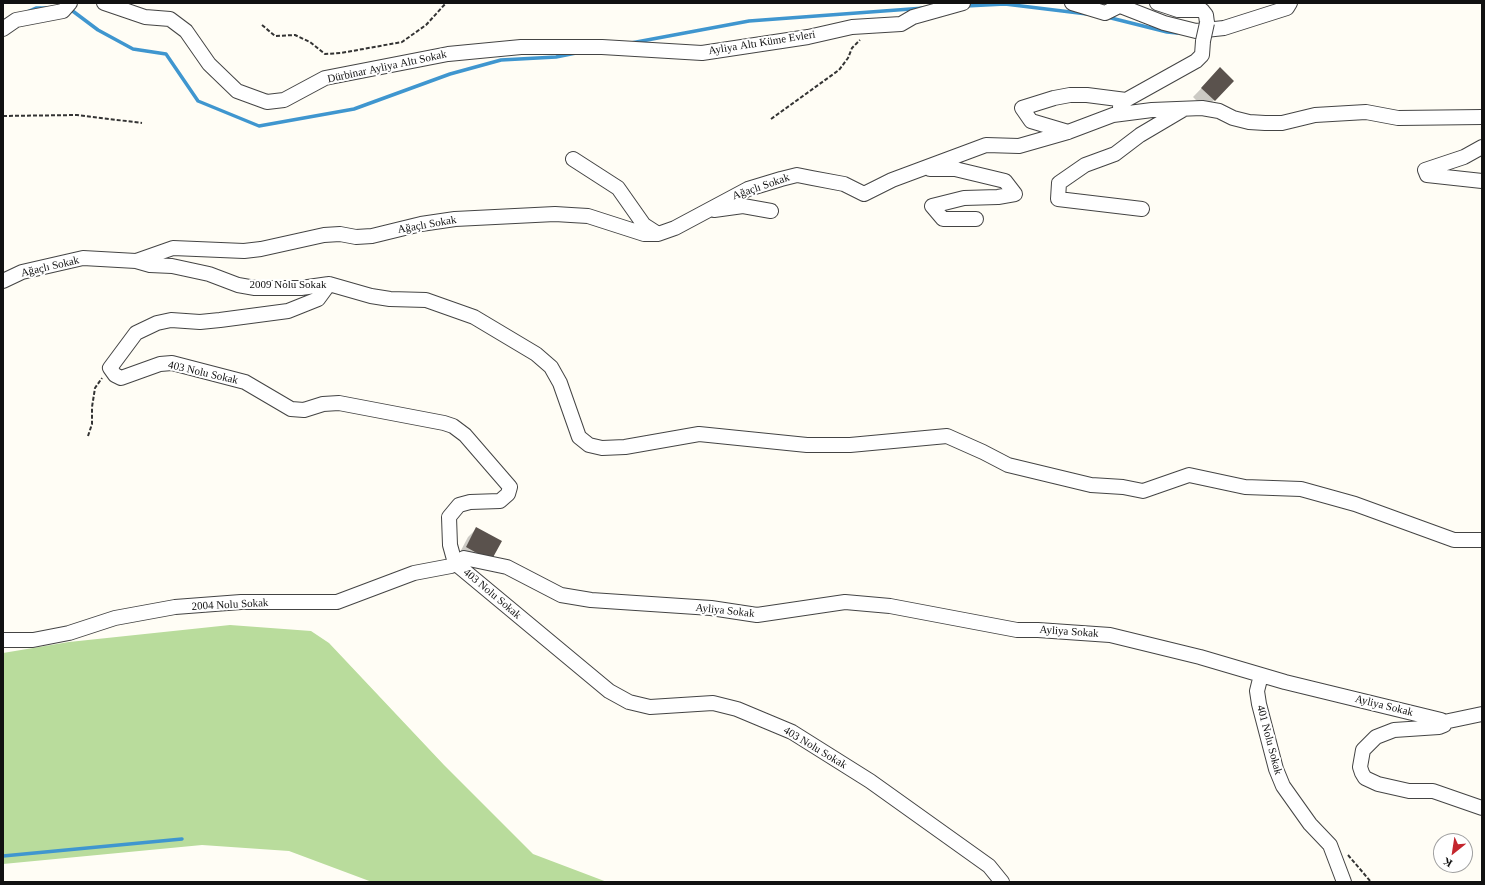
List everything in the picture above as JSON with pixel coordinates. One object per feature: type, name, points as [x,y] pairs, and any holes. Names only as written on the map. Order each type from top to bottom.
[{"type":"street","points":[[3,29],[16,20],[63,11],[70,3]]},
{"type":"street","name":"Dürbinar Ayliya Altı Sokak","points":[[104,3],[145,17],[170,19],[186,31],[209,64],[237,90],[268,102],[284,100],[325,78],[448,54],[521,47],[602,47],[638,50]]},
{"type":"street","name":"Ayliya Altı Küme Evleri","points":[[638,50],[660,49],[702,53],[808,37],[852,27],[901,24],[914,17],[963,3]]},
{"type":"street","points":[[1072,3],[1105,13],[1119,6],[1124,7],[1164,23],[1196,30],[1224,28],[1286,8],[1290,3]]},
{"type":"street","points":[[1114,115],[1126,100],[1196,62],[1202,55],[1207,23],[1206,15],[1202,10],[1178,10],[1156,3]]},
{"type":"street","points":[[1068,132],[1031,121],[1022,108],[1054,98],[1070,95],[1087,95],[1126,100]]},
{"type":"street","points":[[1142,209],[1058,200],[1059,183],[1085,165],[1115,154],[1140,135],[1186,108]]},
{"type":"street","name":"Ağaçlı Sokak","points":[[3,281],[22,272],[83,258],[136,261],[172,248],[244,251],[261,249],[324,235],[340,234],[356,237],[372,236],[438,221],[555,214],[588,216],[644,234],[658,234],[675,228],[748,189],[797,175],[844,184],[864,194],[892,180],[986,145],[1019,146],[1068,132],[1114,115],[1152,110],[1202,108],[1238,119],[1265,123],[1282,122],[1315,115],[1366,112],[1406,119],[1482,117]]},
{"type":"street","points":[[1482,147],[1464,157],[1425,170],[1427,175],[1482,181]]},
{"type":"street","points":[[574,159],[618,188],[644,225],[658,234]]},
{"type":"street","points":[[924,169],[955,169],[1005,181],[1015,194],[998,197],[964,198],[932,206],[942,218],[976,220]]},
{"type":"street","points":[[704,212],[743,206],[771,211]]},
{"type":"street","name":"2009 Nolu Sokak","points":[[136,261],[150,265],[172,266],[209,274],[255,288],[301,288],[329,284],[384,298],[426,300],[474,317],[536,354],[551,367],[560,383],[579,437],[590,445],[602,448],[625,447],[699,434],[807,445],[850,445],[947,436],[1008,465],[1091,485],[1123,487],[1143,492],[1189,475],[1245,487],[1301,489],[1355,504],[1454,540],[1482,540]]},
{"type":"street","points":[[115,375],[110,368],[136,333],[157,323],[171,320],[213,321],[288,312],[318,299],[329,284]]},
{"type":"street","name":"403 Nolu Sokak","points":[[115,375],[121,378],[160,364],[172,363],[245,382],[290,409],[304,410],[323,404],[339,403],[453,426],[465,435],[510,487],[508,494],[500,501],[470,502],[459,505],[449,516],[450,545],[455,563],[609,691],[629,702],[650,707],[713,703],[737,709],[792,732],[870,781],[989,866],[1002,882]]},
{"type":"street","name":"Ayliya Sokak","points":[[455,563],[464,558],[508,567],[561,595],[591,600],[710,608],[757,615],[845,602],[890,606],[1017,630],[1110,635],[1441,720],[1444,722],[1444,725],[1439,727],[1394,730],[1376,737],[1363,750],[1360,767],[1362,773],[1365,778],[1378,784],[1409,791],[1433,790],[1482,808]]},
{"type":"street","name":"2004 Nolu Sokak","points":[[3,640],[34,640],[69,633],[115,618],[175,608],[241,602],[337,602],[414,573],[451,566],[455,563]]},
{"type":"street","name":"401 Nolu Sokak","points":[[1261,675],[1257,690],[1259,704],[1276,769],[1283,786],[1310,824],[1330,845],[1344,882]]},
{"type":"street","points":[[1444,722],[1482,714]]},
{"type":"path","points":[[262,25],[275,36],[295,35],[310,42],[325,54],[341,53],[402,42],[426,25],[446,3]]},
{"type":"path","points":[[771,119],[838,70],[848,58],[852,48],[859,40],[866,38]]},
{"type":"path","points":[[3,116],[82,116],[142,123]]},
{"type":"path","points":[[88,436],[92,424],[92,407],[95,388],[102,378],[115,375]]},
{"type":"path","points":[[1330,845],[1349,855],[1371,882]]},
{"type":"green space","points":[[230,625],[311,631],[329,643],[444,765],[533,854],[607,882],[372,882],[289,851],[202,845],[3,864],[3,653],[69,642]]},
{"type":"building","points":[[1220,67],[1234,81],[1215,101],[1201,88]]},
{"type":"building","points":[[476,527],[502,541],[491,561],[466,547]]},
{"type":"waterway","points":[[966,6],[1005,4],[1087,14]]},
{"type":"waterway","points":[[27,12],[36,8],[46,8]]},
{"type":"waterway","points":[[631,43],[749,21],[924,8]]},
{"type":"waterway","points":[[70,9],[98,30],[133,49],[166,54],[198,101],[259,126],[354,109],[450,74],[501,60],[556,57],[576,53]]},
{"type":"waterway","points":[[1107,17],[1167,32],[1177,33]]},
{"type":"waterway","points":[[3,856],[182,839]]}]
